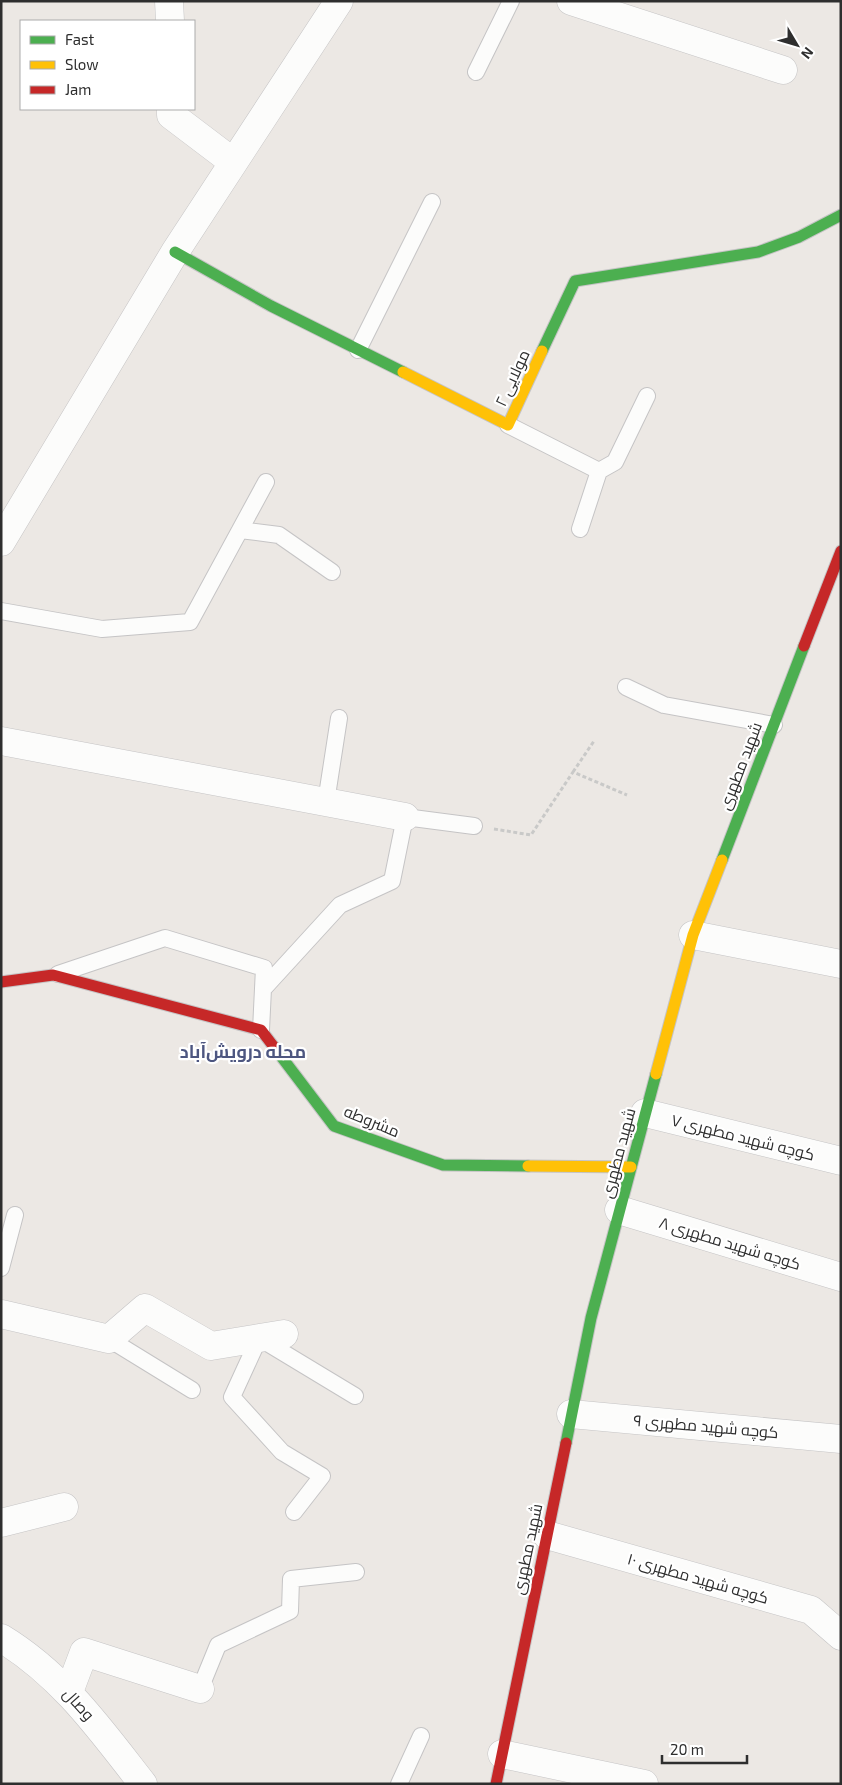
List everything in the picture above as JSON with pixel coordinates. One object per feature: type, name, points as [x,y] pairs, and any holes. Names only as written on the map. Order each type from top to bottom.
[{"type":"street","points":[[169,1],[170,20]]},
{"type":"street","points":[[1,542],[175,252],[339,1]]},
{"type":"street","points":[[571,1],[783,70]]},
{"type":"street","points":[[171,110],[172,115],[233,162]]},
{"type":"street","name":"مولایی ۲","points":[[175,252],[271,306],[508,425],[575,281],[758,252],[799,237],[841,215]]},
{"type":"street","name":"شهید مطهری","points":[[496,1784],[591,1318],[693,935],[841,551]]},
{"type":"street","points":[[1,741],[405,817]]},
{"type":"street","points":[[693,935],[841,964]]},
{"type":"street","points":[[1,982],[53,975],[261,1030]]},
{"type":"street","name":"مشروطه","points":[[261,1030],[334,1126],[443,1166],[631,1167]]},
{"type":"street","name":"کوچه شهید مطهری ۷","points":[[646,1113],[841,1161]]},
{"type":"street","name":"کوچه شهید مطهری ۸","points":[[619,1210],[841,1276]]},
{"type":"street","points":[[1,1314],[109,1339],[145,1308],[212,1346],[271,1336]]},
{"type":"street","name":"کوچه شهید مطهری ۹","points":[[571,1414],[841,1439]]},
{"type":"street","points":[[1,1523],[64,1506]]},
{"type":"street","name":"کوچه شهید مطهری ۱۰","points":[[547,1535],[811,1610],[841,1636]]},
{"type":"street","name":"وصال","points":[[1,1638],[29,1654],[78,1701],[143,1784]]},
{"type":"street","points":[[69,1692],[84,1652],[200,1689]]},
{"type":"street","points":[[502,1754],[644,1784]]},
{"type":"lane","points":[[476,72],[511,1]]},
{"type":"lane","points":[[358,350],[432,202]]},
{"type":"lane","points":[[580,529],[599,471],[615,462],[647,396]]},
{"type":"lane","points":[[508,425],[599,471]]},
{"type":"lane","points":[[1,611],[102,629],[190,622],[266,482]]},
{"type":"lane","points":[[240,530],[279,535],[332,572]]},
{"type":"lane","points":[[626,686],[664,705],[774,725]]},
{"type":"lane","points":[[326,802],[339,718]]},
{"type":"lane","points":[[265,987],[340,905],[392,881],[405,817],[474,826]]},
{"type":"lane","points":[[53,975],[165,938],[264,968],[265,987],[261,1030]]},
{"type":"lane","points":[[1,1268],[15,1215]]},
{"type":"lane","points":[[294,1512],[322,1476],[282,1452],[232,1397],[271,1336],[355,1396]]},
{"type":"lane","points":[[109,1339],[192,1390]]},
{"type":"lane","points":[[200,1689],[218,1645],[290,1611],[291,1579],[356,1572]]},
{"type":"lane","points":[[399,1784],[420,1736]]},
{"type":"path","points":[[474,826],[531,835],[594,741]]},
{"type":"path","points":[[573,772],[627,795]]},
{"type":"traffic: fast","points":[[542,351],[575,281],[758,252],[799,237],[841,215]]},
{"type":"traffic: fast","points":[[175,252],[271,306],[403,372]]},
{"type":"traffic: fast","points":[[722,860],[804,646]]},
{"type":"traffic: fast","points":[[274,1047],[334,1126],[443,1165],[528,1166]]},
{"type":"traffic: fast","points":[[566,1443],[591,1318],[656,1074]]},
{"type":"traffic: slow","points":[[403,372],[508,425],[542,351]]},
{"type":"traffic: slow","points":[[656,1074],[693,935],[722,860]]},
{"type":"traffic: slow","points":[[528,1166],[631,1167]]},
{"type":"traffic: jam","points":[[804,646],[841,551]]},
{"type":"traffic: jam","points":[[1,982],[53,975],[261,1030],[274,1047]]},
{"type":"traffic: jam","points":[[496,1784],[566,1443]]},
{"type":"district","name":"محله درویش‌آباد","points":[[243,1052]]}]
